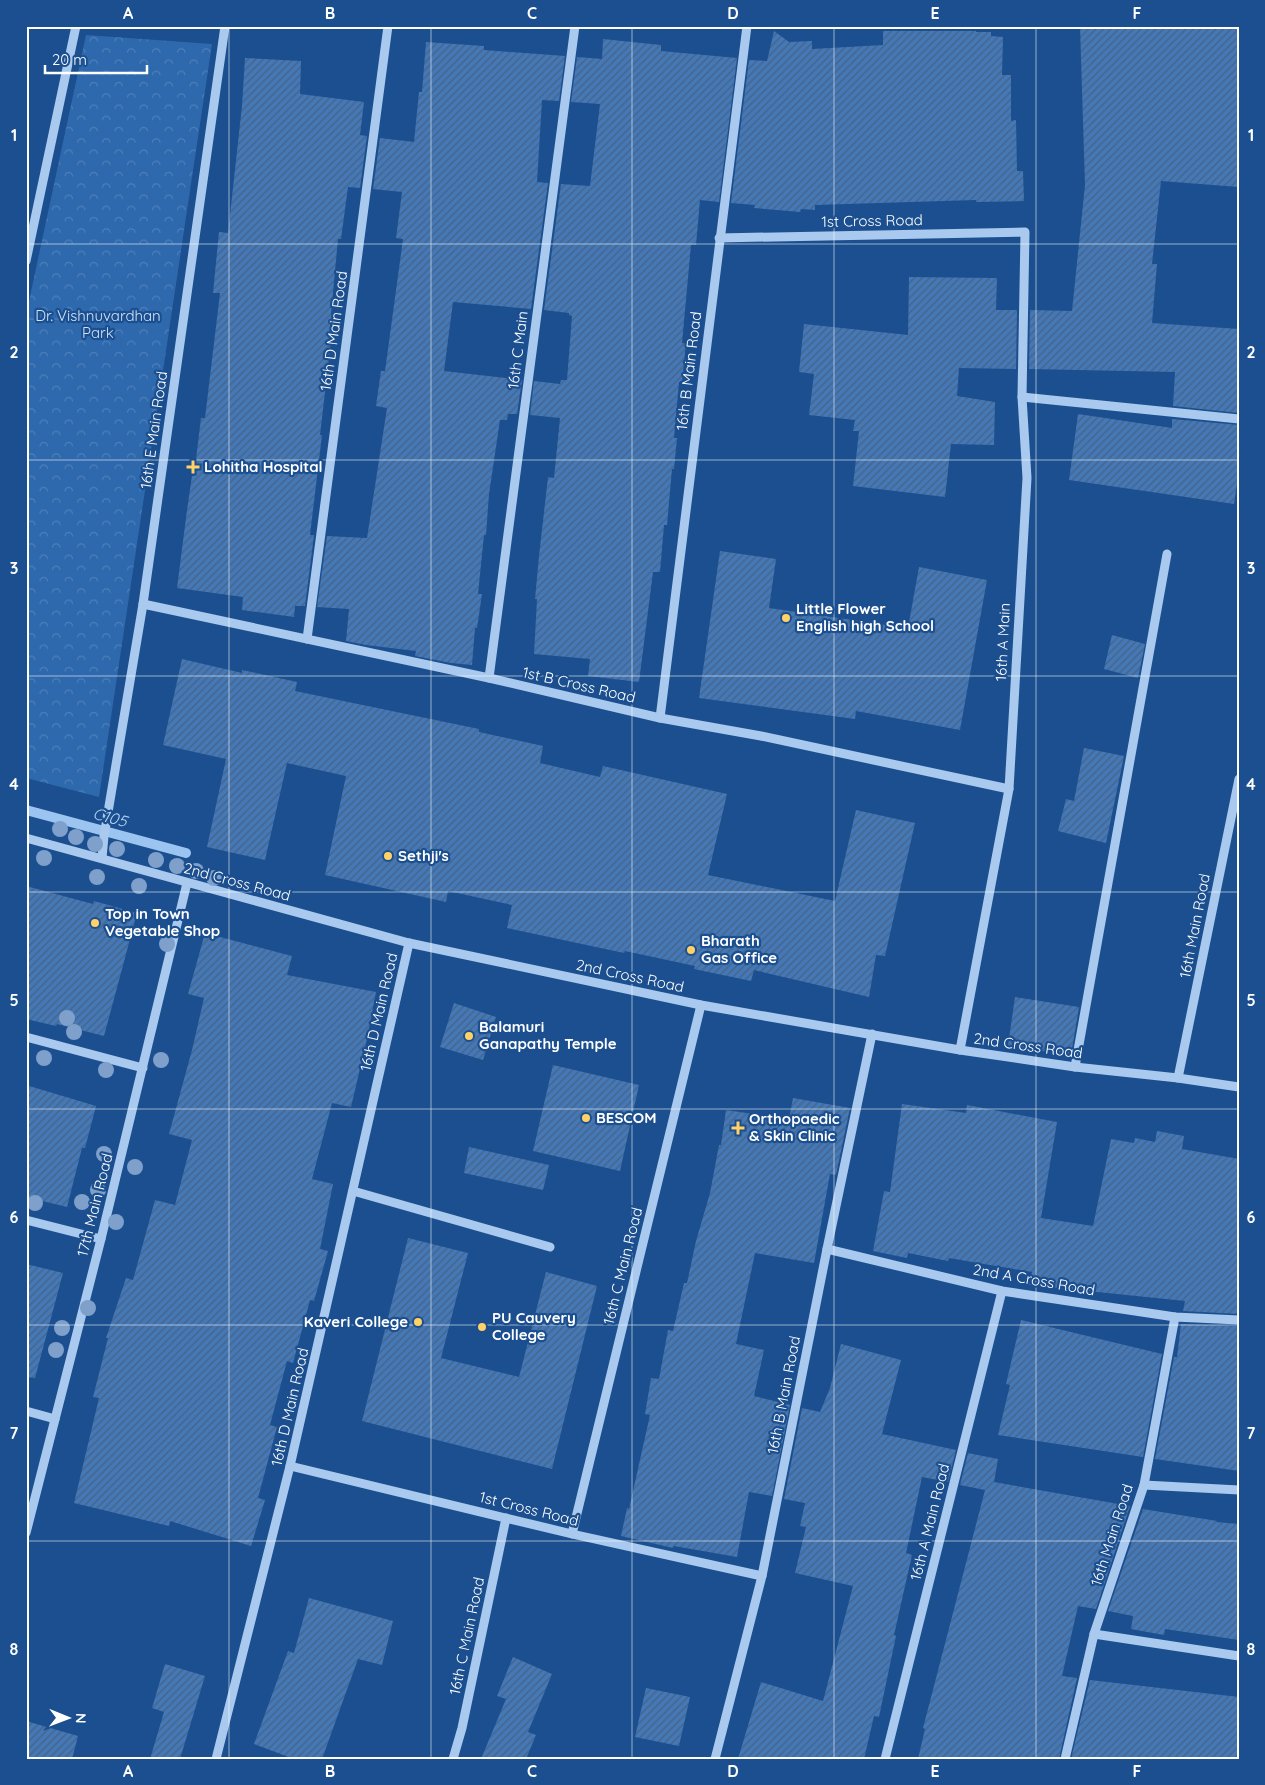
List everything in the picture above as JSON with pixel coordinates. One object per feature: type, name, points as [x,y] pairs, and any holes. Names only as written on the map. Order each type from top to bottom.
[{"type":"street","points":[[26,261],[76,26]]},
{"type":"street","name":"16th E Main Road","points":[[102,858],[104,836],[112,798],[143,604],[225,26]]},
{"type":"street","name":"16th D Main Road","points":[[307,639],[388,26]]},
{"type":"street","name":"16th C Main","points":[[489,678],[575,26]]},
{"type":"street","name":"16th B Main Road","points":[[660,718],[747,26]]},
{"type":"street","name":"1st Cross Road","points":[[719,238],[1025,232]]},
{"type":"street","name":"16th A Main","points":[[960,1050],[1009,789],[1026,478],[1022,397],[1025,232]]},
{"type":"street","points":[[1022,397],[1239,419]]},
{"type":"street","points":[[1075,1067],[1167,554]]},
{"type":"street","name":"1st B Cross Road","points":[[143,604],[489,678],[660,718],[761,736],[1009,789]]},
{"type":"street","name":"16th Main Road","points":[[1178,1078],[1239,779]]},
{"type":"street","name":"2nd Cross Road","points":[[26,838],[409,943],[701,1005],[960,1050],[1075,1067],[1178,1078],[1239,1087]]},
{"type":"street","name":"17th Main Road","points":[[26,1533],[101,1239],[187,883]]},
{"type":"street","name":"16th D Main Road","points":[[216,1759],[290,1466],[409,943]]},
{"type":"street","name":"16th C Main Road","points":[[572,1534],[701,1005]]},
{"type":"street","name":"16th B Main Road","points":[[715,1759],[762,1576],[872,1034]]},
{"type":"street","points":[[26,1037],[143,1068]]},
{"type":"street","points":[[353,1190],[550,1247]]},
{"type":"street","points":[[26,1220],[101,1239]]},
{"type":"street","name":"2nd A Cross Road","points":[[827,1249],[1002,1291],[1176,1317],[1239,1320]]},
{"type":"street","name":"16th A Main Road","points":[[885,1759],[1002,1291]]},
{"type":"street","name":"16th Main Road","points":[[1064,1759],[1094,1634],[1144,1485],[1176,1317]]},
{"type":"street","points":[[26,1411],[55,1419]]},
{"type":"street","name":"1st Cross Road","points":[[290,1466],[572,1534],[762,1576]]},
{"type":"street","points":[[1144,1485],[1239,1490]]},
{"type":"street","name":"16th C Main Road","points":[[453,1759],[462,1728],[506,1518]]},
{"type":"street","points":[[1094,1634],[1239,1656]]},
{"type":"green space","name":"Dr. Vishnuvardhan Park","points":[[86,35],[212,44],[99,797],[26,778],[26,315]]},
{"type":"building","points":[[1080,26],[1239,26],[1239,187],[1161,181],[1152,264],[1157,264],[1152,323],[1239,329],[1239,413],[1173,406],[1175,372],[1029,369],[1030,310],[1072,311],[1085,185]]},
{"type":"building","points":[[774,31],[789,42],[812,41],[812,49],[883,45],[883,31],[976,31],[991,32],[991,36],[1003,37],[1002,75],[1011,75],[1011,121],[1016,120],[1017,171],[1023,171],[1024,201],[976,202],[976,200],[815,205],[815,210],[801,209],[800,212],[754,208],[755,205],[731,203],[749,60],[767,61]]},
{"type":"building","points":[[603,39],[661,45],[661,51],[737,58],[719,202],[700,200],[696,245],[691,245],[682,343],[686,343],[682,382],[679,382],[674,438],[677,438],[674,469],[672,469],[667,525],[664,525],[660,572],[653,572],[639,682],[588,676],[590,659],[534,654],[537,599],[535,599],[539,556],[548,477],[554,478],[560,418],[530,415],[534,381],[560,384],[561,380],[567,380],[572,316],[569,313],[544,310],[561,184],[590,186],[600,104],[571,102],[577,57],[602,59]]},
{"type":"building","points":[[426,42],[484,46],[484,50],[565,56],[559,101],[542,100],[537,182],[548,183],[531,309],[453,302],[444,371],[522,380],[517,414],[508,414],[507,420],[500,420],[489,494],[486,535],[484,535],[478,594],[482,594],[477,628],[475,628],[472,665],[415,656],[416,651],[346,641],[349,609],[317,607],[327,536],[367,538],[387,408],[376,406],[381,371],[385,371],[403,239],[396,238],[402,192],[373,189],[380,138],[414,142],[419,92],[422,92]]},
{"type":"building","points":[[245,58],[301,61],[300,94],[364,102],[360,135],[367,136],[360,188],[348,187],[341,239],[338,239],[331,314],[334,315],[310,535],[314,535],[305,606],[295,606],[294,617],[242,610],[243,597],[177,588],[201,418],[205,418],[220,293],[213,293],[219,232],[228,233],[242,106]]},
{"type":"building","points":[[909,277],[997,278],[996,310],[1017,310],[1016,369],[959,368],[957,396],[995,402],[994,445],[951,444],[945,497],[853,486],[859,431],[853,431],[855,420],[809,415],[814,374],[799,372],[804,324],[908,335]]},
{"type":"building","points":[[1078,414],[1172,428],[1172,419],[1239,425],[1239,470],[1234,504],[1069,480]]},
{"type":"building","points":[[720,551],[776,559],[769,608],[908,628],[919,567],[987,580],[960,730],[856,711],[855,719],[699,698]]},
{"type":"building","points":[[1112,635],[1145,644],[1138,678],[1104,669]]},
{"type":"building","points":[[182,659],[242,673],[242,670],[297,682],[295,691],[479,729],[479,732],[543,746],[540,763],[600,777],[603,766],[727,794],[708,875],[835,901],[856,810],[915,823],[885,956],[876,955],[869,997],[754,970],[751,981],[694,969],[695,966],[507,928],[512,905],[448,891],[446,902],[325,875],[346,776],[287,763],[265,860],[207,847],[226,759],[163,745]]},
{"type":"building","points":[[1084,748],[1124,756],[1106,843],[1058,831],[1066,799],[1074,801]]},
{"type":"building","points":[[26,886],[93,904],[94,901],[137,913],[104,1036],[57,1024],[56,1026],[26,1019]]},
{"type":"building","points":[[205,933],[292,956],[287,975],[376,992],[351,1107],[332,1103],[312,1179],[333,1184],[320,1249],[328,1251],[314,1301],[310,1300],[293,1363],[287,1361],[270,1425],[277,1427],[258,1498],[265,1500],[251,1546],[170,1521],[169,1526],[74,1503],[99,1398],[93,1397],[108,1338],[106,1338],[126,1278],[133,1280],[155,1200],[175,1205],[192,1140],[169,1134],[204,998],[188,994]]},
{"type":"building","points":[[1015,997],[1079,1007],[1071,1055],[1008,1046]]},
{"type":"building","points":[[454,1003],[496,1017],[483,1060],[440,1047]]},
{"type":"building","name":"BESCOM","points":[[553,1065],[639,1085],[620,1171],[533,1151]]},
{"type":"building","points":[[26,1085],[96,1106],[85,1148],[82,1148],[67,1207],[26,1197]]},
{"type":"building","points":[[793,1098],[850,1108],[836,1175],[830,1174],[814,1263],[755,1253],[736,1344],[764,1350],[754,1396],[790,1405],[772,1496],[749,1492],[737,1557],[674,1546],[673,1548],[621,1536],[650,1415],[645,1414],[651,1378],[659,1379],[668,1330],[673,1331],[684,1283],[687,1283],[696,1241],[710,1193],[719,1145],[721,1145],[726,1110],[789,1119]]},
{"type":"building","points":[[902,1104],[966,1113],[967,1105],[1057,1122],[1041,1218],[1093,1226],[1111,1139],[1134,1143],[1135,1138],[1155,1142],[1157,1131],[1184,1136],[1182,1149],[1239,1159],[1239,1314],[1183,1311],[1185,1301],[1029,1285],[1032,1272],[949,1258],[948,1261],[908,1253],[907,1258],[873,1251],[884,1191],[890,1192]]},
{"type":"building","points":[[469,1147],[549,1165],[543,1190],[464,1173]]},
{"type":"building","name":"Kaveri College","points":[[408,1238],[468,1253],[441,1358],[519,1377],[546,1272],[597,1286],[552,1469],[362,1421]]},
{"type":"building","points":[[26,1264],[63,1273],[35,1378],[26,1377]]},
{"type":"building","points":[[1021,1320],[1162,1354],[1143,1457],[998,1435],[1010,1385],[1006,1384]]},
{"type":"building","points":[[1181,1324],[1239,1326],[1239,1471],[1155,1459],[1174,1357],[1177,1357]]},
{"type":"building","points":[[841,1344],[901,1360],[882,1434],[956,1450],[948,1482],[922,1477],[906,1553],[912,1555],[894,1635],[896,1636],[879,1717],[874,1716],[864,1759],[738,1759],[761,1682],[823,1701],[853,1586],[795,1573],[806,1527],[800,1526],[805,1503],[784,1499],[802,1408],[820,1412],[830,1388]]},
{"type":"building","points":[[968,1453],[998,1459],[994,1482],[1130,1506],[1096,1609],[1078,1606],[1062,1676],[1077,1678],[1059,1759],[918,1759],[925,1729],[923,1728],[985,1490],[960,1485]]},
{"type":"building","points":[[1143,1509],[1216,1522],[1239,1524],[1239,1640],[1165,1629],[1164,1635],[1131,1629],[1133,1616],[1108,1611]]},
{"type":"building","points":[[309,1598],[393,1621],[382,1665],[358,1659],[322,1759],[294,1759],[254,1744],[288,1651],[294,1653]]},
{"type":"building","points":[[513,1657],[552,1674],[528,1732],[536,1735],[526,1759],[481,1759],[506,1699],[497,1696]]},
{"type":"building","points":[[165,1664],[205,1676],[180,1759],[150,1759],[164,1712],[152,1708]]},
{"type":"building","points":[[1090,1680],[1239,1697],[1239,1759],[1071,1759]]},
{"type":"building","points":[[646,1688],[690,1697],[679,1746],[635,1737]]},
{"type":"building","points":[[26,1721],[78,1736],[72,1759],[26,1759]]},
{"type":"waterway","name":"C105","points":[[26,810],[186,853]]},
{"type":"place","name":"Lohitha Hospital","points":[[193,467]]},
{"type":"place","name":"Little Flower English high School","points":[[786,618]]},
{"type":"place","name":"Sethji's","points":[[388,856]]},
{"type":"place","name":"Top in Town Vegetable Shop","points":[[95,923]]},
{"type":"place","name":"Bharath Gas Office","points":[[691,950]]},
{"type":"place","name":"Balamuri Ganapathy Temple","points":[[469,1036]]},
{"type":"place","name":"BESCOM","points":[[586,1118]]},
{"type":"place","name":"Orthopaedic & Skin Clinic","points":[[738,1128]]},
{"type":"place","name":"Kaveri College","points":[[418,1322]]},
{"type":"place","name":"PU Cauvery College","points":[[482,1327]]}]
